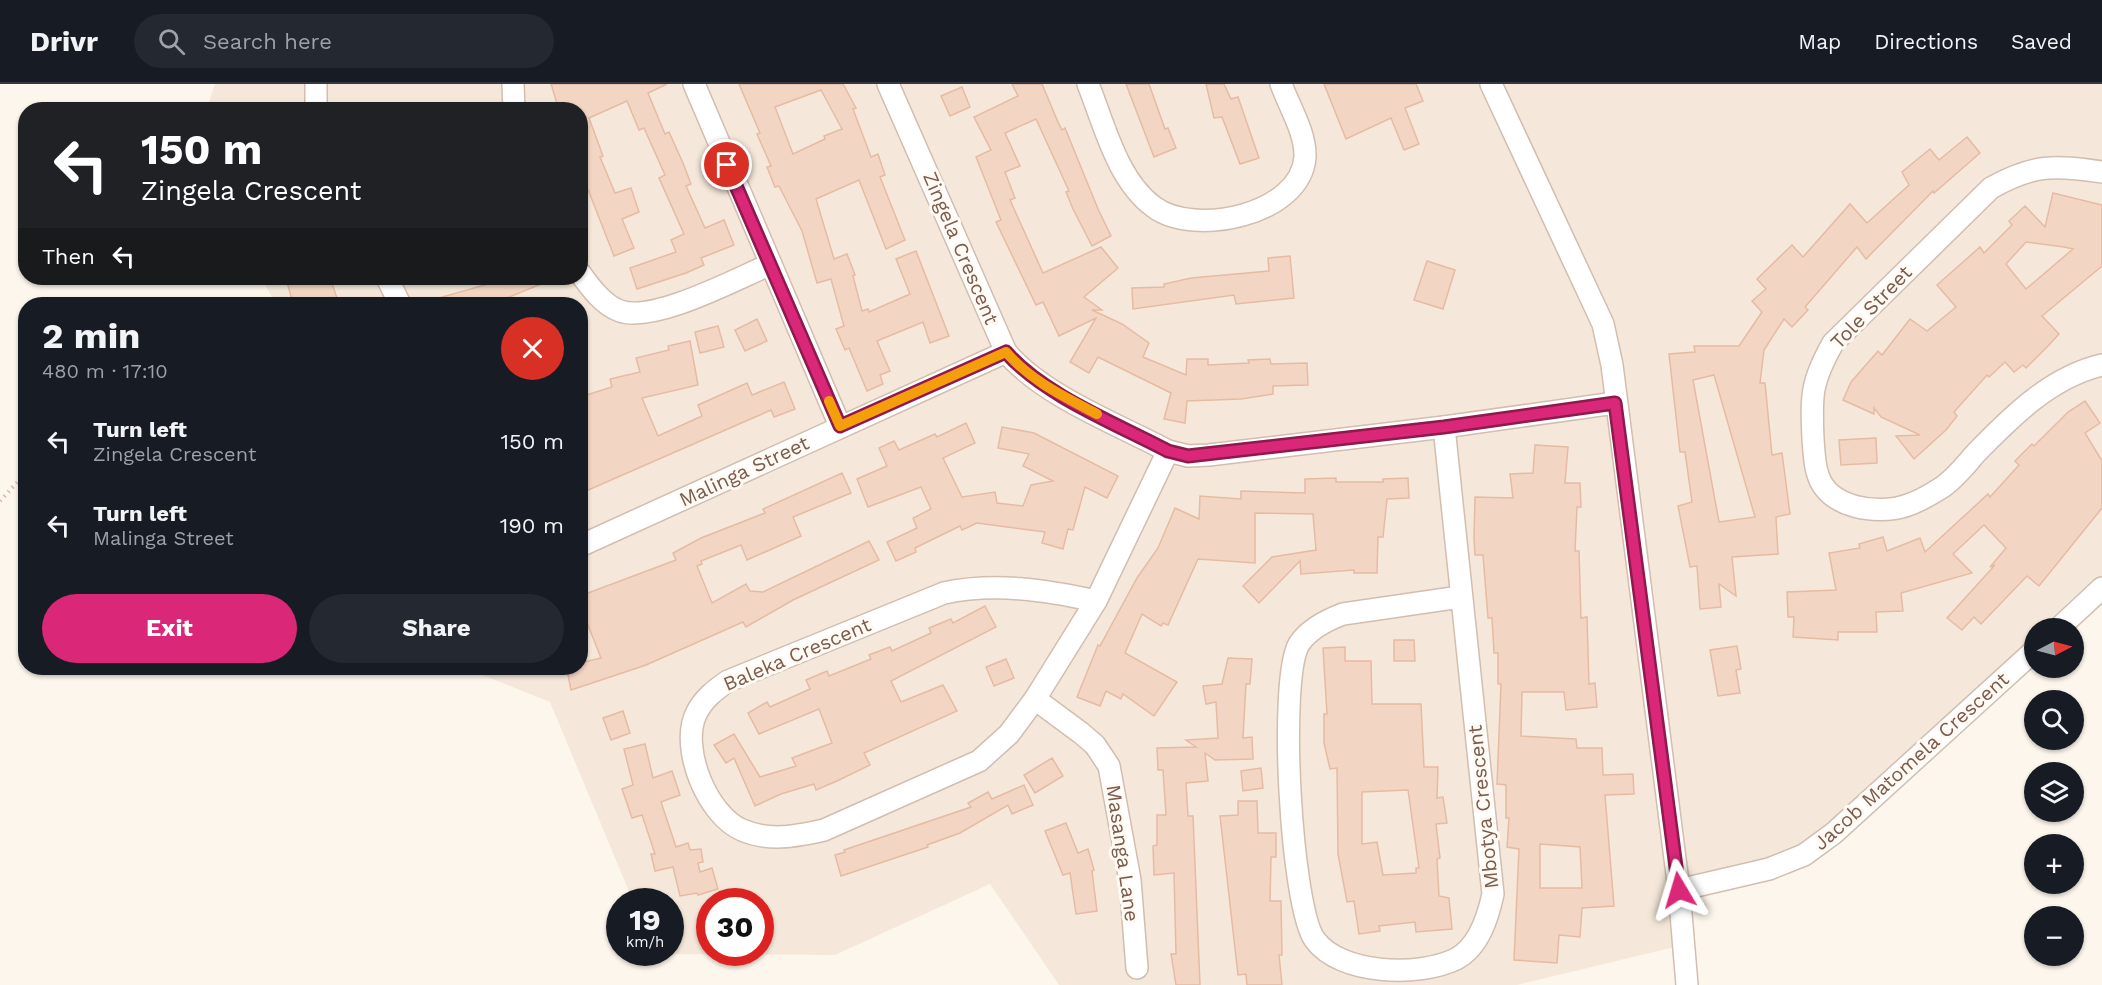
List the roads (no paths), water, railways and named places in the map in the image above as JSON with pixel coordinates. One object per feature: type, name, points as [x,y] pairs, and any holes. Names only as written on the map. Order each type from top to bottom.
[{"type":"street","points":[[316,84],[316,102]]},
{"type":"street","points":[[513,84],[514,102]]},
{"type":"street","points":[[694,84],[769,265],[840,426]]},
{"type":"street","name":"Zingela Crescent","points":[[888,84],[1006,352],[1020,368],[1042,385],[1168,451],[1188,456],[1209,454],[1444,427],[1615,403]]},
{"type":"street","points":[[1088,84],[1130,182],[1145,199],[1156,209],[1177,216],[1215,218],[1251,213],[1277,201],[1298,181],[1305,159],[1304,142],[1281,84]]},
{"type":"street","points":[[1491,84],[1603,324],[1612,365],[1615,403],[1679,890],[1687,985]]},
{"type":"street","name":"Tole Street","points":[[2102,172],[2048,166],[2019,172],[1991,188],[1833,343],[1818,369],[1812,390],[1818,477],[1831,493],[1846,505],[1862,508],[1904,507],[1944,486],[2019,411],[2057,383],[2083,369],[2102,365]]},
{"type":"street","points":[[588,284],[609,304],[631,314],[651,312],[682,302],[769,265]]},
{"type":"street","name":"Malinga Street","points":[[588,542],[1006,352]]},
{"type":"street","name":"Mbotya Crescent","points":[[1444,427],[1460,597],[1494,894],[1488,918],[1473,943],[1456,959],[1397,970],[1362,967],[1344,962],[1325,951],[1314,938],[1302,892],[1287,764],[1294,658],[1300,644],[1312,630],[1326,620],[1343,614],[1460,597]]},
{"type":"street","name":"Baleka Crescent","points":[[1096,601],[1025,588],[962,589],[944,593],[805,648],[728,681],[710,693],[695,715],[691,743],[693,763],[708,795],[720,813],[740,829],[764,837],[799,836],[824,830],[979,761],[1009,734],[1035,699],[1096,601],[1168,451]]},
{"type":"street","points":[[2070,618],[2102,588]]},
{"type":"street","name":"Jacob Matomela Crescent","points":[[1679,890],[1769,869],[1804,855],[1834,833],[2024,660]]},
{"type":"street","name":"Masanga Lane","points":[[1035,699],[1095,745],[1109,766],[1130,880],[1137,968]]}]
